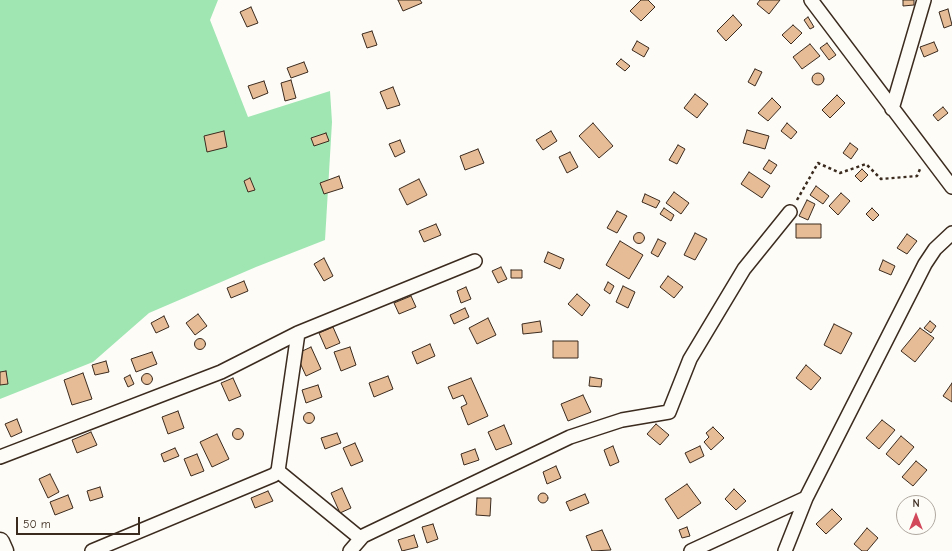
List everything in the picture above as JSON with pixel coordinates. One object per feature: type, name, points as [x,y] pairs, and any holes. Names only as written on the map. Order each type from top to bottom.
[{"type":"main road","points":[[0,542],[4,551]]},
{"type":"street","points":[[811,0],[952,187]]},
{"type":"street","points":[[892,109],[924,0]]},
{"type":"street","points":[[350,551],[360,538],[570,437],[622,420],[669,412],[690,360],[744,269],[790,212]]},
{"type":"street","points":[[785,551],[806,498],[925,264],[935,248],[952,232]]},
{"type":"street","points":[[0,457],[221,372],[298,333],[475,261]]},
{"type":"street","points":[[92,551],[274,475],[278,471],[298,333]]},
{"type":"street","points":[[278,471],[360,538]]},
{"type":"street","points":[[691,551],[806,498]]},
{"type":"path","points":[[790,212],[818,163],[840,173],[866,164],[881,179],[916,176],[929,155]]},
{"type":"green space","points":[[0,0],[218,0],[210,20],[248,117],[330,91],[332,122],[325,240],[256,267],[149,313],[93,362],[0,399]]},
{"type":"building","points":[[398,0],[420,0],[422,3],[403,11]]},
{"type":"building","points":[[641,0],[648,0],[655,7],[641,21],[630,11]]},
{"type":"building","points":[[760,0],[780,0],[769,14],[757,4]]},
{"type":"building","points":[[903,0],[914,0],[914,5],[903,6]]},
{"type":"building","points":[[251,7],[258,23],[247,27],[240,12]]},
{"type":"building","points":[[948,9],[952,25],[944,28],[939,12]]},
{"type":"building","points":[[733,15],[742,25],[726,41],[717,31]]},
{"type":"building","points":[[808,17],[814,27],[810,29],[804,20]]},
{"type":"building","points":[[793,25],[802,33],[791,44],[782,35]]},
{"type":"building","points":[[372,31],[377,45],[367,48],[362,34]]},
{"type":"building","points":[[637,41],[649,48],[644,57],[632,50]]},
{"type":"building","points":[[934,42],[938,51],[924,57],[920,47]]},
{"type":"building","points":[[827,43],[836,55],[829,60],[820,48]]},
{"type":"building","points":[[810,44],[820,56],[802,69],[793,57]]},
{"type":"building","points":[[621,59],[630,66],[625,71],[616,64]]},
{"type":"building","points":[[304,62],[308,72],[291,78],[287,68]]},
{"type":"building","points":[[755,69],[762,72],[755,86],[748,82]]},
{"type":"building","points":[[816,73],[820,73],[824,79],[820,85],[816,85],[812,81],[812,77]]},
{"type":"building","points":[[291,80],[296,98],[285,101],[281,83]]},
{"type":"building","points":[[264,81],[268,93],[253,99],[248,86]]},
{"type":"building","points":[[393,87],[400,105],[387,109],[380,92]]},
{"type":"building","points":[[695,94],[708,104],[697,118],[684,108]]},
{"type":"building","points":[[837,95],[845,103],[830,118],[822,110]]},
{"type":"building","points":[[772,98],[781,107],[768,121],[758,113]]},
{"type":"building","points":[[943,107],[948,113],[938,121],[933,115]]},
{"type":"building","points":[[593,123],[613,146],[599,158],[579,136]]},
{"type":"building","points":[[787,123],[797,132],[791,139],[781,131]]},
{"type":"building","points":[[747,130],[769,136],[765,149],[743,143]]},
{"type":"building","points":[[224,131],[227,147],[207,152],[204,136]]},
{"type":"building","points":[[551,131],[557,141],[543,150],[536,140]]},
{"type":"building","points":[[326,133],[329,141],[314,146],[311,138]]},
{"type":"building","points":[[400,140],[405,152],[395,157],[389,144]]},
{"type":"building","points":[[850,143],[858,149],[851,159],[843,153]]},
{"type":"building","points":[[678,145],[685,149],[677,164],[669,160]]},
{"type":"building","points":[[478,149],[484,163],[465,170],[460,156]]},
{"type":"building","points":[[570,152],[578,167],[567,173],[559,157]]},
{"type":"building","points":[[769,160],[777,165],[771,174],[763,169]]},
{"type":"building","points":[[862,169],[868,175],[861,182],[855,176]]},
{"type":"building","points":[[749,172],[770,186],[762,198],[741,184]]},
{"type":"building","points":[[339,176],[343,188],[324,194],[320,183]]},
{"type":"building","points":[[250,178],[255,190],[248,192],[244,181]]},
{"type":"building","points":[[419,179],[427,195],[407,205],[399,189]]},
{"type":"building","points":[[816,186],[829,196],[823,204],[810,195]]},
{"type":"building","points":[[674,192],[689,203],[681,214],[666,203]]},
{"type":"building","points":[[841,193],[850,201],[838,215],[829,206]]},
{"type":"building","points":[[645,194],[660,201],[656,208],[642,202]]},
{"type":"building","points":[[807,200],[815,204],[808,220],[799,216]]},
{"type":"building","points":[[664,208],[674,215],[671,221],[660,214]]},
{"type":"building","points":[[872,208],[879,215],[873,221],[866,214]]},
{"type":"building","points":[[617,211],[627,216],[617,233],[607,228]]},
{"type":"building","points":[[436,224],[441,235],[424,242],[419,231]]},
{"type":"building","points":[[796,224],[821,224],[821,238],[796,238]]},
{"type":"building","points":[[637,233],[641,233],[643,234],[643,242],[637,243],[634,240],[634,236]]},
{"type":"building","points":[[695,233],[707,239],[695,260],[684,255]]},
{"type":"building","points":[[907,234],[917,241],[907,254],[897,248]]},
{"type":"building","points":[[658,239],[666,243],[658,257],[651,253]]},
{"type":"building","points":[[620,241],[643,255],[629,279],[606,265]]},
{"type":"building","points":[[548,252],[564,259],[560,269],[544,262]]},
{"type":"building","points":[[324,258],[333,276],[324,281],[314,264]]},
{"type":"building","points":[[883,260],[895,266],[891,275],[879,270]]},
{"type":"building","points":[[501,267],[507,279],[498,283],[492,271]]},
{"type":"building","points":[[511,270],[522,270],[522,278],[511,278]]},
{"type":"building","points":[[668,276],[683,287],[674,298],[660,287]]},
{"type":"building","points":[[244,281],[248,291],[231,298],[227,288]]},
{"type":"building","points":[[608,282],[614,286],[610,294],[604,290]]},
{"type":"building","points":[[623,286],[635,292],[628,308],[616,302]]},
{"type":"building","points":[[466,287],[471,299],[461,303],[457,291]]},
{"type":"building","points":[[577,294],[590,305],[582,316],[568,304]]},
{"type":"building","points":[[411,296],[416,307],[399,314],[394,303]]},
{"type":"building","points":[[465,308],[469,317],[454,324],[450,315]]},
{"type":"building","points":[[198,314],[207,326],[195,335],[186,323]]},
{"type":"building","points":[[164,316],[169,327],[156,333],[151,323]]},
{"type":"building","points":[[488,318],[496,335],[477,344],[469,328]]},
{"type":"building","points":[[540,321],[542,332],[523,334],[522,324]]},
{"type":"building","points":[[930,321],[936,326],[931,333],[924,328]]},
{"type":"building","points":[[834,324],[852,333],[841,354],[824,345]]},
{"type":"building","points":[[333,327],[340,343],[326,349],[319,333]]},
{"type":"building","points":[[920,328],[934,338],[915,362],[901,351]]},
{"type":"building","points":[[198,339],[202,339],[204,340],[204,348],[198,349],[195,346],[195,342]]},
{"type":"building","points":[[553,341],[578,341],[578,358],[553,358]]},
{"type":"building","points":[[430,344],[435,356],[417,364],[412,352]]},
{"type":"building","points":[[311,347],[321,369],[306,376],[296,354]]},
{"type":"building","points":[[350,347],[356,365],[341,371],[334,352]]},
{"type":"building","points":[[152,352],[157,364],[136,372],[131,359]]},
{"type":"building","points":[[106,361],[109,372],[95,375],[92,365]]},
{"type":"building","points":[[806,365],[821,378],[811,390],[796,378]]},
{"type":"building","points":[[6,371],[8,384],[0,385],[0,372]]},
{"type":"building","points":[[83,373],[92,399],[72,405],[64,380]]},
{"type":"building","points":[[147,373],[151,375],[153,379],[151,383],[147,385],[143,383],[141,379],[143,375]]},
{"type":"building","points":[[130,375],[134,384],[128,387],[124,378]]},
{"type":"building","points":[[388,376],[393,389],[374,397],[369,383]]},
{"type":"building","points":[[590,377],[602,379],[601,387],[589,386]]},
{"type":"building","points":[[233,378],[241,396],[229,401],[221,383]]},
{"type":"building","points":[[471,378],[488,416],[468,425],[461,407],[467,404],[463,395],[453,399],[448,387]]},
{"type":"building","points":[[952,383],[952,402],[943,396]]},
{"type":"building","points":[[318,385],[322,397],[306,403],[302,390]]},
{"type":"building","points":[[583,395],[591,412],[568,421],[561,404]]},
{"type":"building","points":[[178,411],[184,428],[168,434],[162,417]]},
{"type":"building","points":[[309,412],[313,414],[315,418],[313,422],[309,424],[305,422],[303,418],[305,414]]},
{"type":"building","points":[[17,419],[22,432],[11,437],[5,424]]},
{"type":"building","points":[[882,420],[895,430],[879,449],[866,438]]},
{"type":"building","points":[[656,424],[669,435],[660,445],[647,434]]},
{"type":"building","points":[[504,425],[512,444],[496,450],[488,432]]},
{"type":"building","points":[[713,427],[724,438],[711,450],[704,442],[709,437],[706,433]]},
{"type":"building","points":[[236,429],[240,429],[242,430],[242,438],[236,439],[233,436],[233,432]]},
{"type":"building","points":[[91,432],[97,445],[77,453],[72,440]]},
{"type":"building","points":[[337,433],[341,443],[325,449],[321,438]]},
{"type":"building","points":[[217,434],[229,459],[212,467],[200,442]]},
{"type":"building","points":[[901,436],[914,447],[899,465],[886,454]]},
{"type":"building","points":[[355,443],[363,461],[351,466],[343,448]]},
{"type":"building","points":[[613,446],[619,462],[610,466],[604,450]]},
{"type":"building","points":[[700,446],[704,456],[690,463],[685,453]]},
{"type":"building","points":[[175,448],[179,456],[164,462],[161,454]]},
{"type":"building","points":[[475,449],[479,460],[464,465],[461,454]]},
{"type":"building","points":[[197,454],[204,471],[191,476],[184,459]]},
{"type":"building","points":[[916,461],[927,470],[913,486],[902,477]]},
{"type":"building","points":[[556,466],[561,478],[547,484],[543,472]]},
{"type":"building","points":[[50,474],[59,492],[48,498],[39,479]]},
{"type":"building","points":[[687,484],[701,503],[678,519],[665,499]]},
{"type":"building","points":[[100,487],[103,497],[90,501],[87,491]]},
{"type":"building","points":[[342,488],[351,508],[340,513],[331,493]]},
{"type":"building","points":[[734,489],[746,501],[736,510],[725,499]]},
{"type":"building","points":[[268,491],[273,501],[255,508],[251,498]]},
{"type":"building","points":[[541,493],[545,493],[547,494],[547,502],[541,503],[538,500],[538,496]]},
{"type":"building","points":[[585,494],[589,503],[570,511],[566,502]]},
{"type":"building","points":[[68,495],[73,508],[55,515],[50,502]]},
{"type":"building","points":[[477,498],[491,498],[490,516],[476,515]]},
{"type":"building","points":[[832,509],[842,519],[826,534],[816,524]]},
{"type":"building","points":[[433,524],[438,539],[427,543],[422,527]]},
{"type":"building","points":[[687,527],[690,536],[682,538],[679,530]]},
{"type":"building","points":[[867,528],[878,538],[867,551],[862,551],[854,544]]},
{"type":"building","points":[[602,530],[611,550],[592,551],[586,536]]},
{"type":"building","points":[[414,535],[418,547],[402,551],[398,540]]}]
